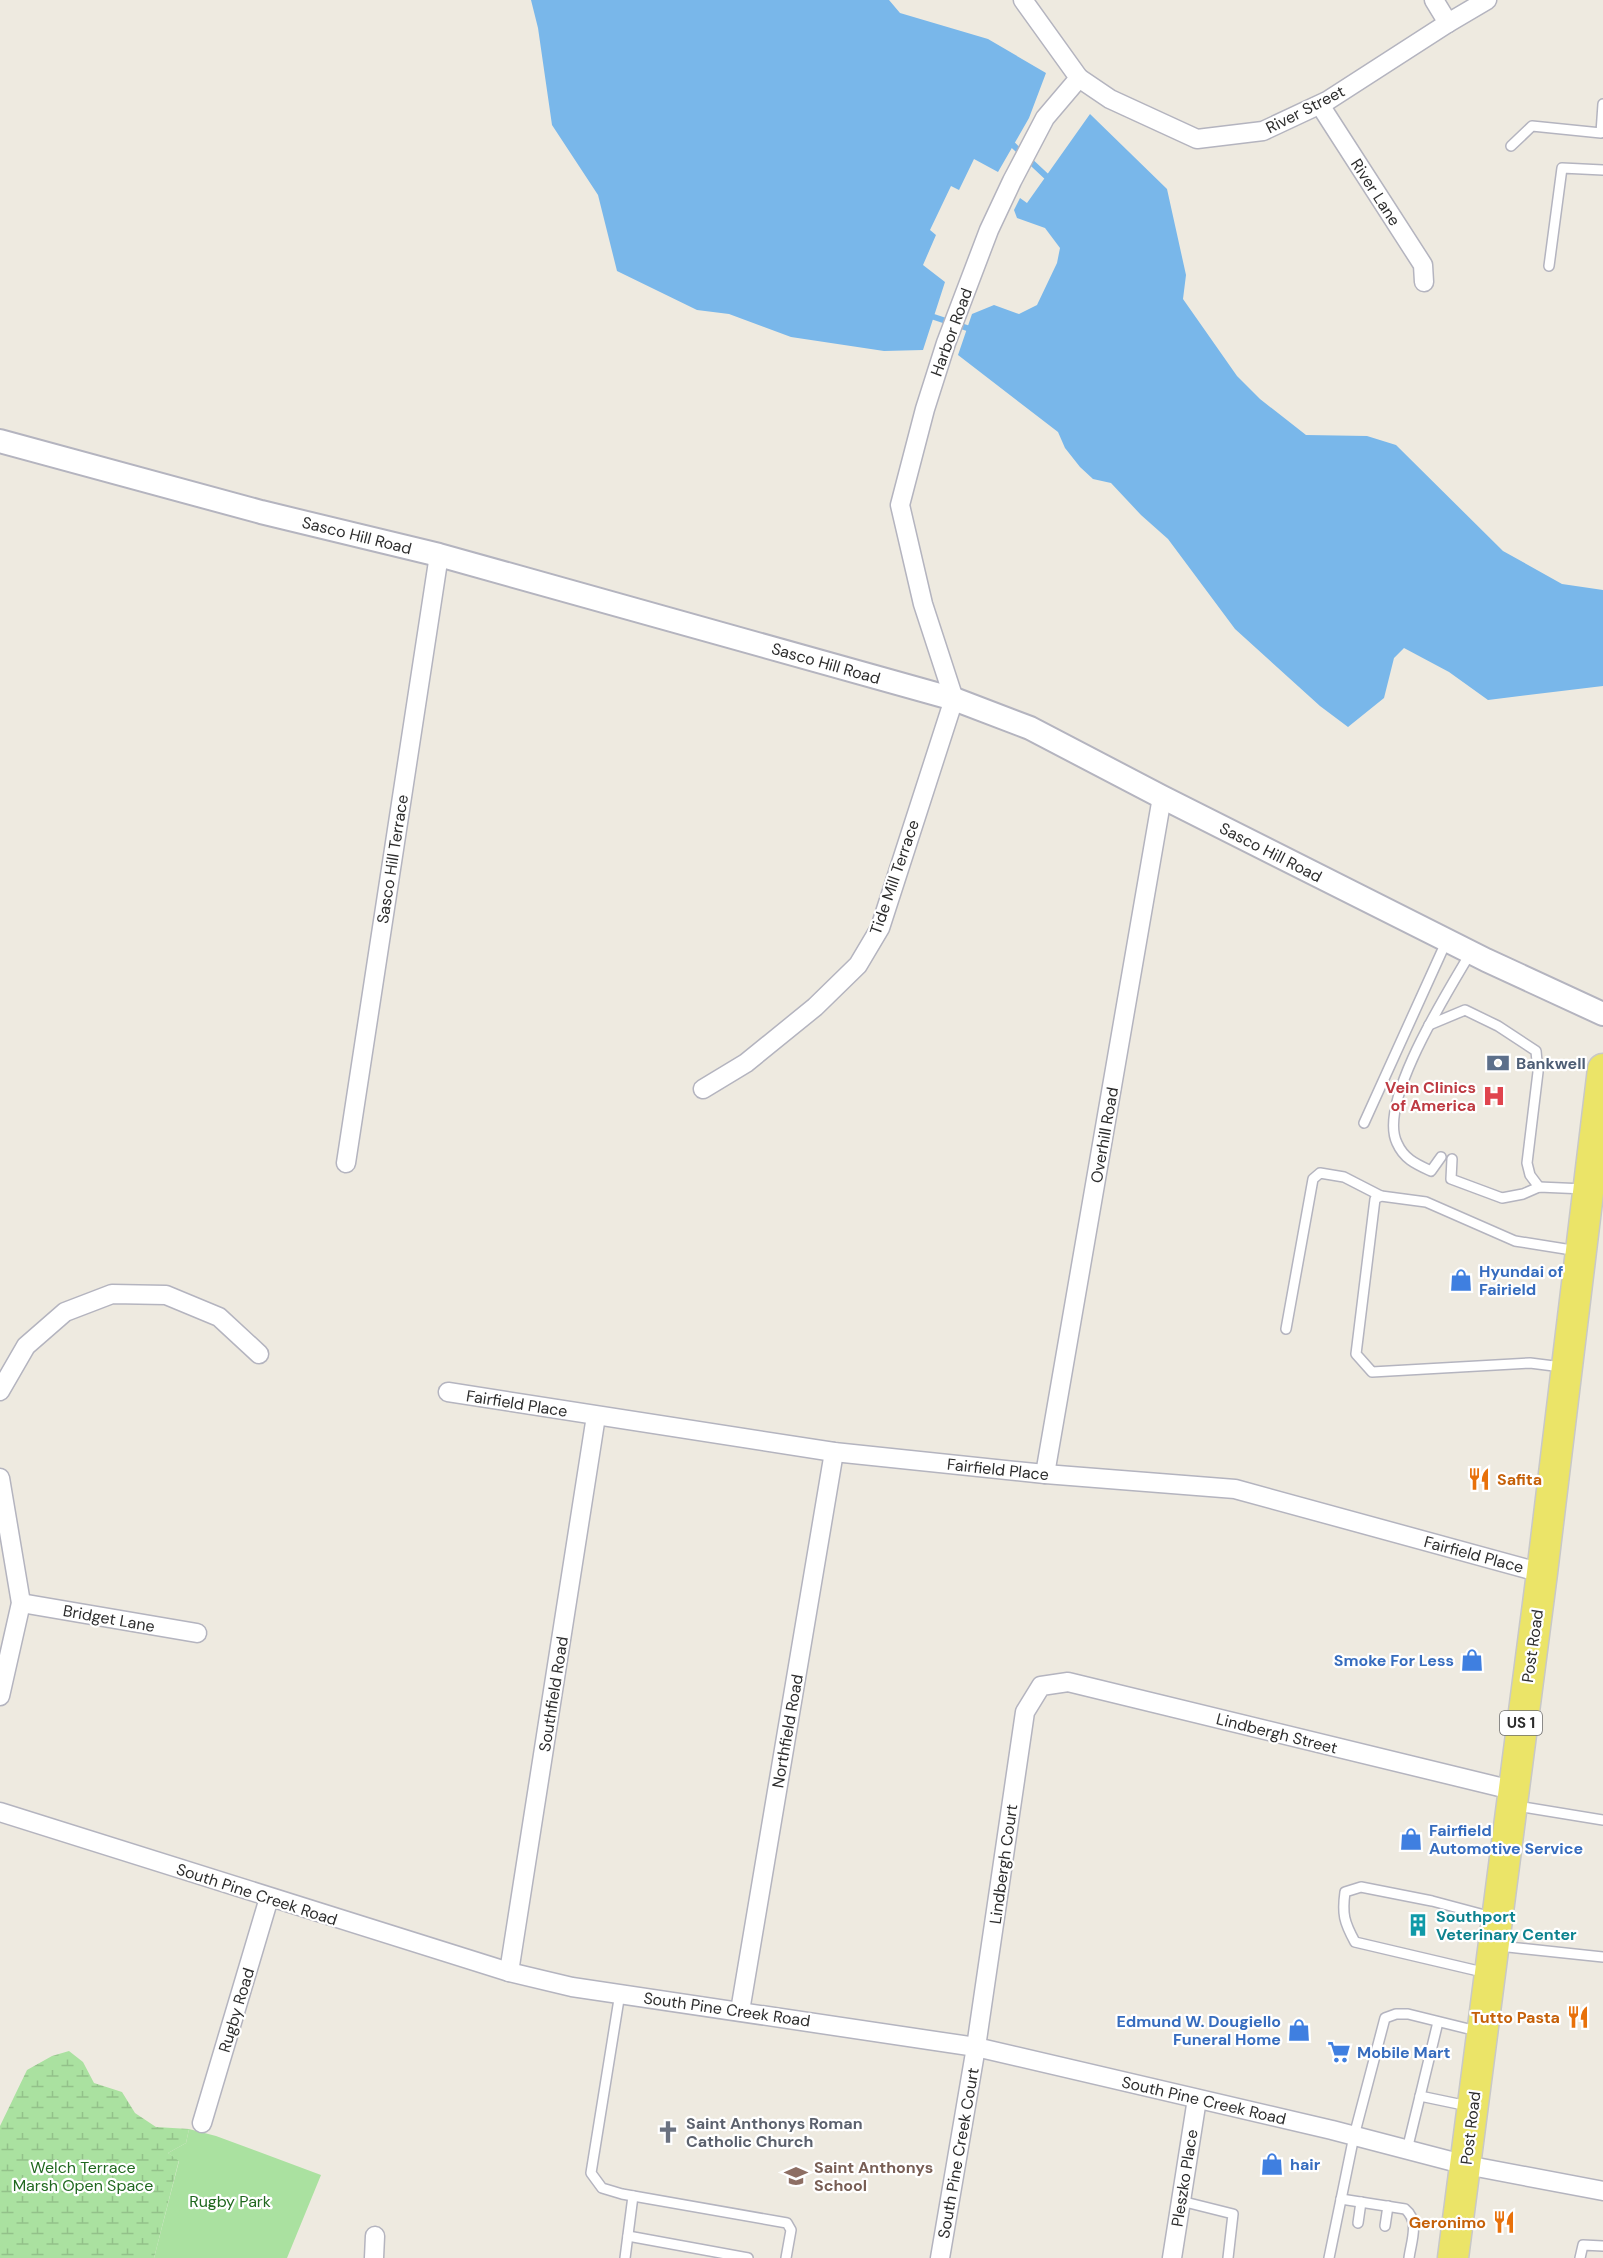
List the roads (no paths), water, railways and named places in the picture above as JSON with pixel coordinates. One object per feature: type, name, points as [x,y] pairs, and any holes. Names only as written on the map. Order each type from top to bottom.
[{"type":"main road","name":"Post Road","points":[[1453,2258],[1542,1573],[1603,1068]]},
{"type":"street","points":[[1023,0],[1078,78]]},
{"type":"street","points":[[1434,0],[1448,23]]},
{"type":"street","name":"River Street","points":[[1078,78],[1110,99],[1197,139],[1263,131],[1320,105],[1487,0]]},
{"type":"street","name":"Harbor Road","points":[[954,699],[923,604],[900,505],[925,409],[946,343],[989,230],[1045,118],[1078,78]]},
{"type":"street","name":"River Lane","points":[[1320,105],[1423,265],[1424,282]]},
{"type":"street","name":"Sasco Hill Road","points":[[0,441],[261,512],[439,555],[954,699],[1030,728],[1534,984],[1603,1014]]},
{"type":"street","name":"Sasco Hill Terrace","points":[[346,1163],[439,555]]},
{"type":"street","name":"Tide Mill Terrace","points":[[703,1089],[755,1056],[815,1007],[858,966],[880,928],[954,699]]},
{"type":"street","name":"Overhill Road","points":[[1045,1474],[1162,797]]},
{"type":"street","points":[[0,1391],[26,1346],[64,1312],[112,1294],[166,1295],[219,1317],[259,1354]]},
{"type":"street","name":"Fairfield Place","points":[[448,1392],[834,1452],[1045,1474],[1235,1489],[1542,1573]]},
{"type":"street","name":"Southfield Road","points":[[509,1972],[596,1416]]},
{"type":"street","name":"Northfield Road","points":[[740,2011],[834,1452]]},
{"type":"street","points":[[0,1478],[21,1603],[0,1696]]},
{"type":"street","name":"Bridget Lane","points":[[21,1603],[197,1633]]},
{"type":"street","name":"Lindbergh Street","points":[[1041,1686],[1068,1682],[1512,1798]]},
{"type":"street","name":"Lindbergh Court","points":[[976,2047],[1025,1712],[1041,1686]]},
{"type":"street","name":"South Pine Creek Road","points":[[0,1812],[509,1972],[572,1987],[976,2047],[1354,2136],[1466,2165],[1603,2192]]},
{"type":"street","name":"Rugby Road","points":[[202,2123],[269,1898]]},
{"type":"street","name":"South Pine Creek Court","points":[[940,2258],[976,2047]]},
{"type":"street","name":"Pleszko Place","points":[[1172,2258],[1197,2099]]},
{"type":"street","points":[[374,2258],[375,2236]]},
{"type":"lane","points":[[1511,146],[1532,126],[1601,133],[1603,104]]},
{"type":"lane","points":[[1549,266],[1562,168],[1603,170]]},
{"type":"lane","points":[[1364,1123],[1447,940]]},
{"type":"lane","points":[[1470,952],[1429,1025],[1398,1096],[1392,1119],[1396,1142],[1408,1160],[1450,1179],[1502,1198],[1522,1194],[1539,1187],[1588,1189]]},
{"type":"lane","points":[[1429,1025],[1465,1010],[1498,1026],[1536,1052],[1538,1072],[1527,1163],[1530,1175],[1539,1187]]},
{"type":"lane","points":[[1431,1171],[1441,1157]]},
{"type":"lane","points":[[1450,1179],[1452,1159]]},
{"type":"lane","points":[[1286,1329],[1313,1179],[1320,1173],[1344,1177],[1381,1196],[1426,1202],[1515,1241],[1581,1251]]},
{"type":"lane","points":[[1381,1196],[1376,1199],[1356,1354],[1372,1371],[1530,1363],[1567,1367]]},
{"type":"lane","points":[[1512,1798],[1603,1820]]},
{"type":"lane","points":[[1493,1946],[1432,1901],[1361,1887],[1345,1892],[1342,1909],[1355,1942],[1493,1946],[1603,1957]]},
{"type":"lane","points":[[621,1993],[591,2173],[602,2188],[633,2196],[788,2223],[791,2230],[786,2258]]},
{"type":"lane","points":[[1329,2258],[1354,2136],[1385,2018],[1396,2014],[1408,2014],[1482,2033]]},
{"type":"lane","points":[[1407,2150],[1438,2022]]},
{"type":"lane","points":[[1420,2096],[1473,2107]]},
{"type":"lane","points":[[625,2258],[633,2196]]},
{"type":"lane","points":[[1341,2199],[1406,2209],[1412,2214],[1414,2222],[1409,2258]]},
{"type":"lane","points":[[1181,2201],[1233,2214],[1228,2258]]},
{"type":"lane","points":[[1358,2223],[1361,2202]]},
{"type":"lane","points":[[1385,2226],[1388,2206]]},
{"type":"lane","points":[[628,2236],[748,2258]]},
{"type":"lane","points":[[1580,2258],[1583,2245],[1603,2246]]},
{"type":"water","points":[[531,0],[889,0],[900,13],[988,39],[1046,73],[1029,118],[998,172],[974,159],[959,190],[951,186],[930,230],[936,235],[923,265],[945,282],[923,350],[884,351],[791,337],[729,314],[697,310],[617,271],[598,195],[552,125],[538,28]]},
{"type":"water","points":[[1090,114],[1167,189],[1186,275],[1183,299],[1237,376],[1260,399],[1306,435],[1367,436],[1396,445],[1503,551],[1562,584],[1603,590],[1603,686],[1488,700],[1449,672],[1404,648],[1394,658],[1384,698],[1348,727],[1320,706],[1235,629],[1168,539],[1141,515],[1111,483],[1093,479],[1080,467],[1065,448],[1058,432],[958,355],[972,314],[994,305],[1019,314],[1037,305],[1057,263],[1060,248],[1045,228],[1017,218],[1014,210],[1020,198],[1027,203]]},
{"type":"waterway","points":[[1013,145],[1046,176]]},
{"type":"waterway","points":[[934,317],[967,328]]},
{"type":"place","name":"Bankwell","points":[[1498,1063]]},
{"type":"place","name":"Vein Clinics of America","points":[[1494,1096]]},
{"type":"place","name":"Hyundai of Fairield","points":[[1461,1280]]},
{"type":"place","name":"Safita","points":[[1479,1479]]},
{"type":"place","name":"Smoke For Less","points":[[1472,1660]]},
{"type":"place","name":"Fairfield Automotive Service","points":[[1411,1839]]},
{"type":"place","name":"Southport Veterinary Center","points":[[1418,1925]]},
{"type":"place","name":"Tutto Pasta","points":[[1578,2017]]},
{"type":"place","name":"Edmund W. Dougiello Funeral Home","points":[[1299,2030]]},
{"type":"place","name":"Mobile Mart","points":[[1339,2052]]},
{"type":"place","name":"Saint Anthonys Roman Catholic Church","points":[[668,2132]]},
{"type":"place","name":"hair","points":[[1272,2164]]},
{"type":"place","name":"Saint Anthonys School","points":[[796,2176]]},
{"type":"place","name":"Geronimo","points":[[1504,2222]]},
{"type":"park label","name":"Welch Terrace Marsh Open Space","points":[[83,2176]]},
{"type":"park label","name":"Rugby Park","points":[[230,2201]]}]
